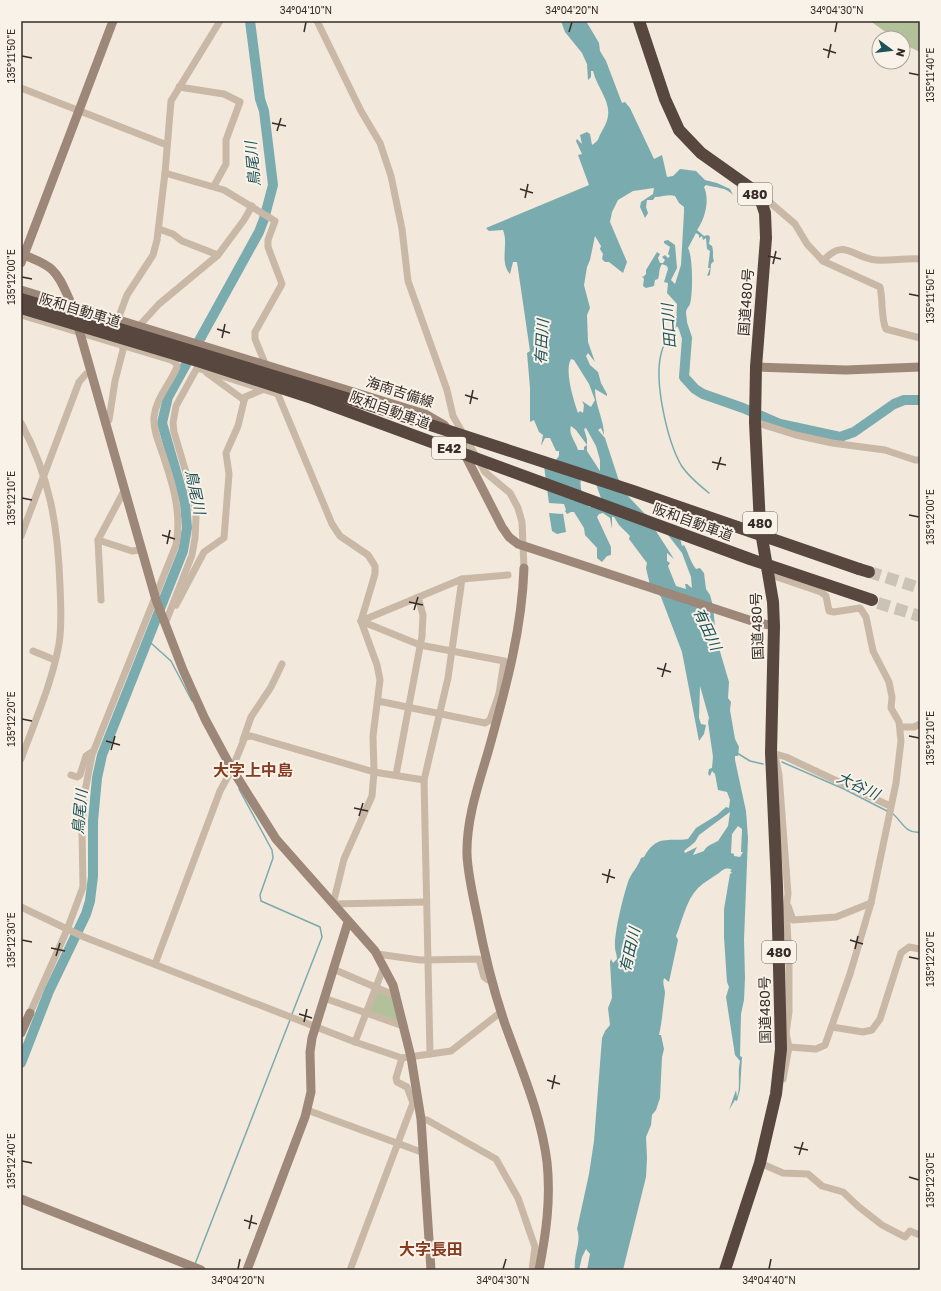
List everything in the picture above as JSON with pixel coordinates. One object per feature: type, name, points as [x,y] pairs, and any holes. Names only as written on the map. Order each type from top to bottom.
[{"type":"highway","name":"480","points":[[639,21],[666,99],[679,130],[701,153],[741,180],[760,198]]},
{"type":"highway","name":"国道480号","points":[[725,1270],[760,1163],[776,1094],[784,1031],[777,886],[773,753],[773,602],[760,526],[755,416],[756,367],[766,238],[765,213],[760,198]]},
{"type":"highway","name":"阪和自動車道","points":[[21,299],[363,403],[633,491],[864,571]]},
{"type":"highway","name":"阪和自動車道","points":[[21,308],[201,362],[312,398],[750,559],[875,602]]},
{"type":"street","points":[[113,21],[22,257],[47,264],[54,270],[72,305],[155,597],[205,718],[232,769],[276,840],[377,954],[384,966],[396,996],[403,1026],[406,1058],[421,1119],[431,1270]]},
{"type":"street","points":[[118,320],[127,295],[153,255],[159,229],[166,173],[171,101],[220,21]]},
{"type":"street","points":[[318,21],[361,111],[380,143],[391,176],[402,229],[408,281],[447,390],[453,416],[485,472],[513,497],[522,522],[526,547],[521,618],[473,803],[467,845],[469,873],[474,904],[492,979],[501,1012],[531,1097],[542,1134],[547,1161],[549,1203],[545,1239],[538,1270]]},
{"type":"street","points":[[21,88],[167,145]]},
{"type":"street","points":[[179,88],[217,92],[240,102],[226,140],[226,164],[214,186]]},
{"type":"street","points":[[166,173],[214,186],[274,219],[275,222],[268,240],[268,247],[282,284],[258,325],[255,338],[332,524],[344,540],[368,555],[374,562],[375,574],[361,621],[380,680],[372,736],[374,772],[372,796],[344,859],[332,904]]},
{"type":"street","points":[[760,198],[766,199],[795,224],[807,244],[823,261],[880,287],[883,300],[884,325],[886,329],[920,338]]},
{"type":"street","points":[[139,326],[159,304],[218,255],[244,220],[252,206]]},
{"type":"street","points":[[159,229],[173,234],[182,241],[218,255]]},
{"type":"street","points":[[823,261],[833,252],[846,249],[875,260],[920,259]]},
{"type":"street","name":"海南吉備線","points":[[21,290],[418,411],[439,421],[448,428],[459,442],[502,527],[513,541],[526,547],[755,622],[774,626]]},
{"type":"street","points":[[21,315],[171,360],[177,365],[157,403],[154,418],[157,437],[176,497],[178,517],[176,545],[93,752],[84,796],[82,831],[83,887],[69,930],[21,1033]]},
{"type":"street","points":[[105,424],[109,420],[123,345],[122,341],[128,322]]},
{"type":"street","points":[[756,367],[859,370],[920,367]]},
{"type":"street","points":[[165,624],[192,555],[196,533],[195,505],[174,432],[176,406],[195,370],[199,368],[278,394]]},
{"type":"street","points":[[204,370],[244,400]]},
{"type":"street","points":[[21,536],[79,382],[86,374],[91,372]]},
{"type":"street","points":[[165,624],[204,552],[224,538],[229,474],[226,453],[238,426],[245,397],[264,389]]},
{"type":"street","points":[[755,416],[796,436],[832,444],[885,450],[915,460],[920,460]]},
{"type":"street","points":[[21,423],[44,475],[54,509],[59,555],[61,626],[55,660],[21,759]]},
{"type":"street","points":[[101,600],[98,540],[124,491]]},
{"type":"street","points":[[98,540],[132,551],[141,550]]},
{"type":"street","points":[[768,574],[821,592],[826,596],[829,611],[834,612],[860,608],[866,618],[873,651],[889,682],[892,697],[891,708],[901,727],[896,783],[871,903],[850,974],[832,1027],[825,1044],[821,1048],[789,1047]]},
{"type":"street","points":[[361,621],[462,579],[508,575]]},
{"type":"street","points":[[430,1054],[424,780],[453,651],[462,579]]},
{"type":"street","points":[[396,775],[420,645],[423,620],[422,609],[418,596]]},
{"type":"street","points":[[361,621],[420,645],[504,661],[501,694],[488,723],[481,723],[378,701]]},
{"type":"street","points":[[33,651],[55,660]]},
{"type":"street","points":[[155,964],[220,791],[232,769],[251,717],[271,687],[282,664]]},
{"type":"street","points":[[901,727],[908,728],[920,724]]},
{"type":"street","points":[[243,740],[247,736],[251,736],[374,772],[424,780]]},
{"type":"street","points":[[72,775],[77,777],[80,775],[86,756],[93,752]]},
{"type":"street","points":[[773,753],[786,757],[890,806]]},
{"type":"street","points":[[773,753],[780,775],[788,894],[789,1012],[784,1031],[789,1047],[781,1090],[776,1094]]},
{"type":"street","points":[[777,886],[782,889],[793,920],[836,917],[871,903]]},
{"type":"street","points":[[332,904],[426,902]]},
{"type":"street","points":[[21,907],[84,937],[315,1027],[355,1042],[406,1058],[451,1051],[501,1012]]},
{"type":"street","points":[[247,1270],[307,1110],[311,1092],[310,1047],[348,922]]},
{"type":"street","points":[[832,1027],[863,1032],[872,1030],[880,1019],[902,953],[909,947],[920,949]]},
{"type":"street","points":[[377,954],[427,960],[479,959],[484,977],[488,980],[492,979]]},
{"type":"street","points":[[355,1042],[384,966]]},
{"type":"street","points":[[333,969],[396,996]]},
{"type":"street","points":[[324,998],[403,1026]]},
{"type":"street","points":[[406,1058],[396,1078],[397,1082],[407,1087],[416,1102]]},
{"type":"street","points":[[350,1270],[398,1144],[416,1102]]},
{"type":"street","points":[[307,1110],[424,1153]]},
{"type":"street","points":[[421,1119],[427,1120],[496,1159],[518,1198],[535,1247],[532,1270]]},
{"type":"street","points":[[760,1163],[783,1173],[808,1174],[822,1186],[843,1192],[863,1211],[887,1228],[904,1237],[910,1231],[920,1236]]},
{"type":"street","points":[[21,1199],[201,1270]]},
{"type":"green space","points":[[873,21],[920,21],[920,52],[911,48],[911,30],[883,30],[873,23]]},
{"type":"green space","points":[[377,990],[394,998],[401,1023],[368,1012]]},
{"type":"water","name":"有田川","points":[[561,21],[586,21],[599,43],[600,51],[606,61],[622,103],[625,102],[630,108],[654,159],[662,155],[667,177],[673,176],[680,169],[696,171],[705,180],[717,183],[730,189],[733,195],[727,190],[721,188],[706,185],[704,187],[707,203],[700,226],[697,230],[704,236],[708,235],[710,237],[709,244],[712,246],[714,261],[711,264],[710,275],[707,276],[710,268],[708,268],[710,251],[707,249],[706,238],[703,240],[702,236],[699,238],[699,235],[696,233],[688,248],[692,267],[692,284],[690,304],[686,311],[687,322],[685,323],[688,326],[688,333],[683,333],[676,325],[677,304],[667,293],[668,283],[664,282],[668,269],[667,266],[662,264],[658,279],[655,280],[654,286],[646,288],[643,286],[644,279],[641,275],[643,277],[646,274],[646,270],[657,252],[660,254],[658,258],[660,263],[663,263],[665,260],[662,257],[665,255],[668,258],[670,256],[668,254],[670,247],[664,243],[664,241],[668,240],[675,245],[677,268],[671,280],[675,284],[681,265],[684,207],[679,203],[675,196],[670,195],[655,197],[653,200],[647,200],[646,207],[648,213],[645,218],[640,207],[641,202],[653,194],[654,188],[633,191],[618,200],[612,212],[610,222],[627,262],[623,273],[609,262],[605,262],[602,259],[603,254],[600,249],[601,246],[595,236],[584,285],[590,308],[587,315],[588,342],[595,362],[588,353],[586,356],[590,365],[598,372],[601,383],[607,394],[607,396],[595,389],[596,401],[603,423],[604,435],[601,428],[598,430],[605,438],[618,478],[627,495],[644,513],[679,534],[682,546],[684,545],[690,560],[696,569],[700,568],[704,573],[706,589],[710,595],[713,606],[716,638],[729,682],[728,698],[731,702],[730,710],[735,739],[739,747],[738,756],[735,756],[735,760],[746,811],[748,838],[744,940],[745,978],[744,1000],[741,1014],[740,1056],[742,1057],[740,1090],[737,1101],[735,1100],[729,1110],[736,1090],[737,1097],[738,1093],[740,1061],[735,1055],[726,997],[729,987],[727,982],[724,937],[724,909],[730,874],[732,873],[730,871],[732,870],[725,869],[700,886],[690,899],[676,936],[678,940],[669,982],[664,978],[663,980],[665,993],[659,1035],[661,1035],[664,1049],[662,1057],[660,1098],[656,1110],[652,1115],[651,1125],[646,1137],[646,1177],[623,1270],[587,1270],[590,1254],[586,1249],[582,1257],[579,1270],[575,1270],[575,1259],[579,1238],[577,1229],[589,1174],[594,1141],[602,1038],[610,1025],[608,1008],[612,998],[610,962],[611,959],[613,963],[617,959],[615,941],[619,915],[629,879],[641,858],[644,857],[653,845],[663,840],[688,839],[696,828],[717,815],[726,807],[729,808],[730,800],[727,792],[718,790],[715,774],[712,771],[710,776],[708,774],[709,769],[712,768],[713,757],[708,722],[709,718],[700,686],[699,718],[701,724],[706,725],[704,734],[699,741],[682,652],[661,597],[650,585],[646,568],[647,563],[629,539],[630,536],[619,525],[614,517],[612,517],[612,529],[610,518],[603,513],[599,514],[597,517],[611,547],[611,555],[607,556],[602,562],[597,558],[597,548],[585,535],[584,528],[574,512],[567,514],[564,504],[549,503],[544,466],[555,461],[559,456],[559,451],[556,451],[550,438],[545,438],[541,446],[543,435],[539,432],[534,420],[530,422],[530,388],[527,353],[530,351],[517,262],[513,262],[510,274],[505,264],[505,236],[503,230],[489,231],[486,228],[589,185],[578,155],[582,154],[576,141],[577,139],[582,144],[580,135],[587,132],[590,134],[592,145],[596,142],[606,122],[608,107],[593,71],[591,71],[591,77],[588,80],[587,64],[582,53],[565,32]],"holes":[[[571,359],[574,360],[589,384],[595,400],[591,407],[582,401],[584,405],[583,413],[580,411],[578,413],[574,401],[570,386],[569,364]],[[571,426],[576,430],[587,445],[584,447],[584,450],[578,450],[571,435]],[[586,428],[596,446],[600,460],[600,471],[587,451],[587,439],[584,429]],[[581,479],[596,484],[602,501],[597,507],[589,507],[581,490]],[[654,528],[668,535],[682,553],[691,577],[692,588],[687,584],[685,584],[686,589],[676,586],[668,566],[670,563],[667,561],[667,553],[674,559]],[[730,812],[728,826],[718,841],[708,846],[704,851],[693,855],[697,847],[685,853],[684,851],[695,842],[699,835]],[[738,826],[742,829],[741,852],[743,852],[740,857],[734,856],[734,854],[731,853],[732,834]]]},
{"type":"water","points":[[549,513],[563,513],[566,532],[557,534],[552,531]]},
{"type":"waterway","name":"鳥尾川","points":[[21,1063],[49,991],[86,914],[90,901],[93,876],[93,821],[97,778],[102,755],[183,551],[187,528],[185,503],[162,423],[168,397],[259,232],[273,185],[264,111],[260,99],[250,21]]},
{"type":"waterway","name":"田口川","points":[[681,320],[687,338],[684,377],[695,389],[703,394],[743,408],[780,424],[840,437],[854,432],[894,404],[904,400],[920,400]]},
{"type":"waterway","points":[[677,325],[665,342],[659,366],[659,380],[663,411],[671,441],[681,465],[690,477],[709,493]]},
{"type":"waterway","points":[[147,642],[152,644],[171,661],[192,701]]},
{"type":"waterway","name":"大谷川","points":[[737,753],[750,761],[763,764]]},
{"type":"waterway","name":"大谷川","points":[[782,762],[844,789],[887,811]]},
{"type":"waterway","points":[[239,789],[272,850],[273,858],[260,895],[261,901],[320,927],[322,937],[292,1014]]},
{"type":"waterway","name":"大谷川","points":[[892,813],[907,829],[920,832]]},
{"type":"waterway","points":[[195,1264],[290,1020]]},
{"type":"tunnel","points":[[869,572],[920,588]]},
{"type":"tunnel","points":[[878,603],[920,616]]},
{"type":"district","name":"大字上中島","points":[[253,770]]},
{"type":"district","name":"大字長田","points":[[431,1249]]}]
